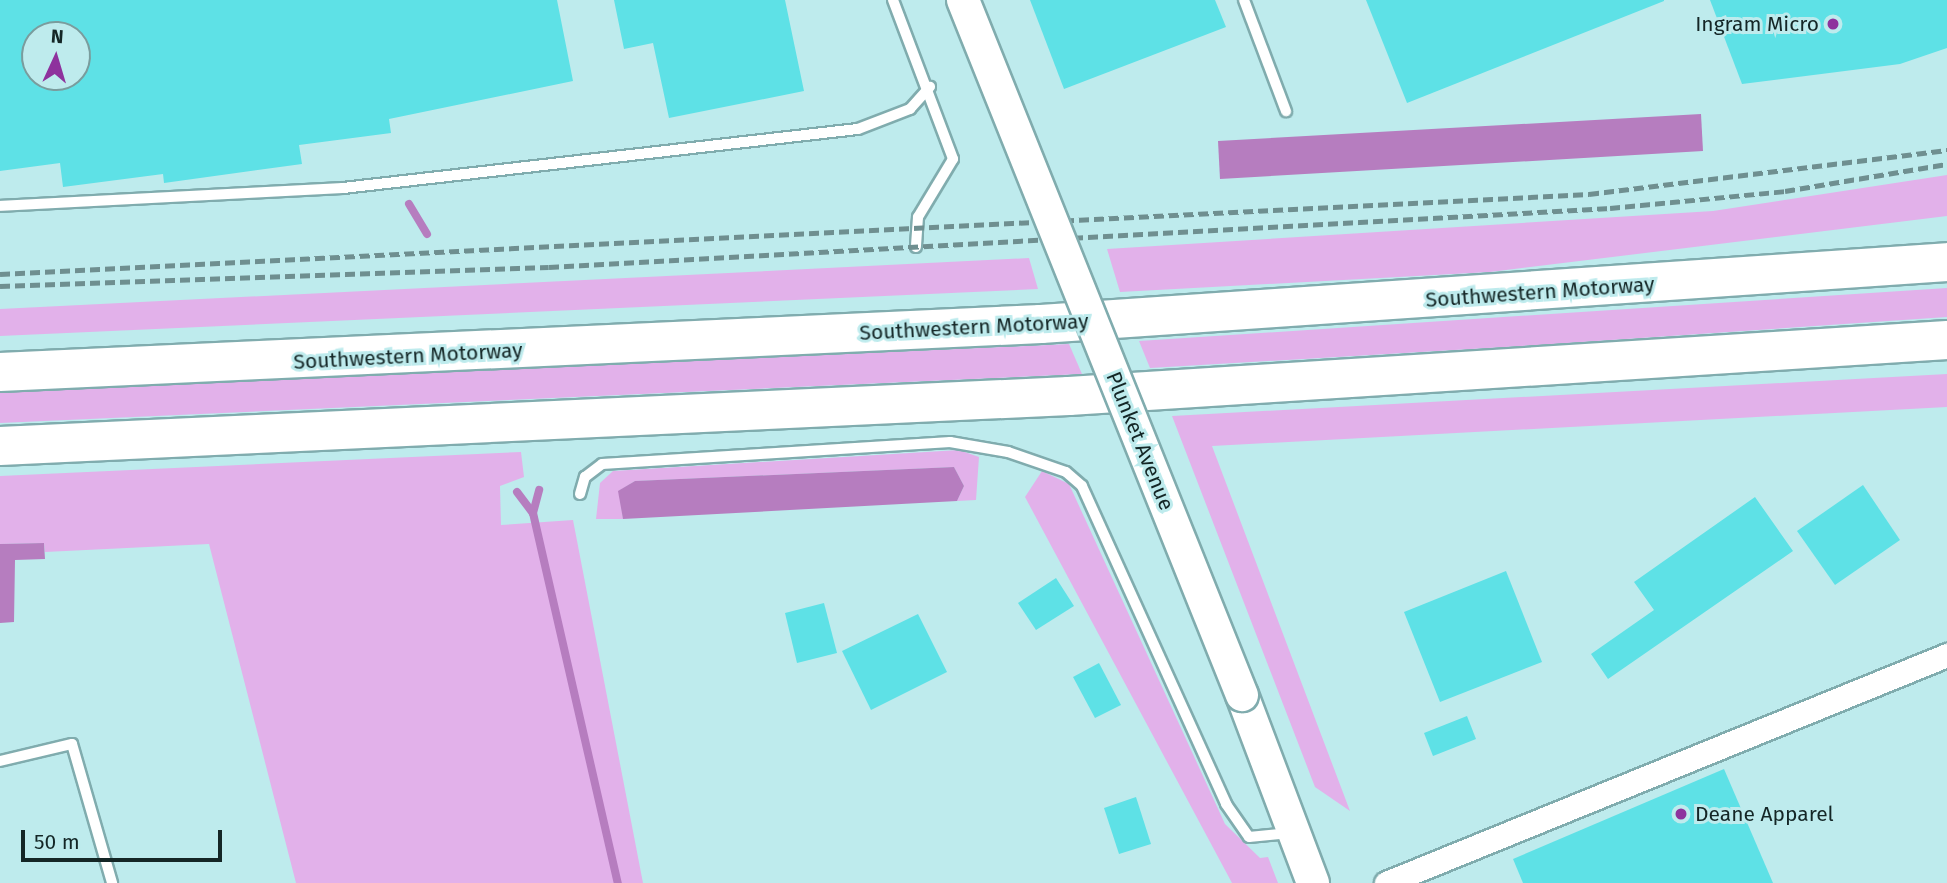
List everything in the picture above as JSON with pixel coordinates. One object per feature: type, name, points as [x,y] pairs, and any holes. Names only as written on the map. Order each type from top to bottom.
[{"type":"highway","points":[[1715,280],[1947,238]]},
{"type":"highway","name":"Southwestern Motorway","points":[[0,372],[707,342],[1715,280],[1947,262]]},
{"type":"highway","points":[[0,446],[1069,396],[1947,340]]},
{"type":"main road","name":"Plunket Avenue","points":[[962,0],[1242,695],[1313,883]]},
{"type":"street","points":[[1386,883],[1947,655]]},
{"type":"lane","points":[[893,0],[930,88],[953,159],[918,217],[916,247]]},
{"type":"lane","points":[[1244,0],[1286,111]]},
{"type":"lane","points":[[0,206],[343,188],[858,129],[909,109],[930,88]]},
{"type":"lane","points":[[580,494],[585,477],[602,464],[950,442],[1008,452],[1066,472],[1082,486],[1226,804],[1249,837],[1292,832]]},
{"type":"lane","points":[[0,761],[72,744],[112,883]]},
{"type":"shaded area","points":[[1701,114],[1703,151],[1220,179],[1218,141]]},
{"type":"shaded area","points":[[1947,175],[1947,216],[1490,272],[1120,292],[1107,249],[1713,211]]},
{"type":"shaded area","points":[[1029,258],[1038,289],[0,336],[0,309]]},
{"type":"shaded area","points":[[1947,288],[1947,317],[1538,345],[1150,368],[1139,341]]},
{"type":"shaded area","points":[[1069,344],[1082,374],[0,423],[0,392]]},
{"type":"shaded area","points":[[1947,374],[1947,407],[1212,446],[1350,811],[1315,787],[1172,416]]},
{"type":"shaded area","points":[[959,450],[979,457],[976,500],[957,501],[964,486],[954,467],[635,481],[619,491],[623,519],[596,519],[600,483],[613,471]]},
{"type":"shaded area","points":[[521,452],[524,477],[500,486],[501,525],[573,520],[643,883],[296,883],[209,544],[45,552],[44,543],[0,544],[0,476]]},
{"type":"shaded area","points":[[954,467],[964,486],[957,501],[623,519],[618,491],[635,481]]},
{"type":"shaded area","points":[[1042,471],[1069,484],[1225,824],[1260,858],[1268,857],[1278,883],[1232,883],[1025,497]]},
{"type":"shaded area","points":[[44,543],[45,559],[15,560],[14,622],[0,623],[0,544]]},
{"type":"building","points":[[0,0],[557,0],[573,81],[389,119],[391,133],[299,145],[302,164],[164,183],[163,174],[63,187],[60,163],[0,171]]},
{"type":"building","points":[[614,0],[785,0],[804,91],[669,118],[653,43],[624,49]]},
{"type":"building","points":[[1030,0],[1215,0],[1226,27],[1064,89]]},
{"type":"building","points":[[1366,0],[1664,0],[1664,1],[1407,103]]},
{"type":"building","name":"Ingram Micro","points":[[1710,0],[1947,0],[1947,48],[1900,64],[1742,84]]},
{"type":"building","points":[[1863,485],[1900,540],[1835,585],[1797,531]]},
{"type":"building","points":[[1755,497],[1793,551],[1608,679],[1591,654],[1654,610],[1634,582]]},
{"type":"building","points":[[1506,571],[1542,662],[1440,702],[1404,612]]},
{"type":"building","points":[[1056,578],[1074,606],[1036,630],[1018,603]]},
{"type":"building","points":[[824,603],[837,653],[797,663],[785,613]]},
{"type":"building","points":[[918,614],[947,672],[871,710],[842,651]]},
{"type":"building","points":[[1099,663],[1121,705],[1095,718],[1073,677]]},
{"type":"building","points":[[1467,716],[1476,739],[1433,756],[1424,733]]},
{"type":"building","name":"Deane Apparel","points":[[1724,769],[1773,883],[1523,883],[1513,859]]},
{"type":"building","points":[[1136,797],[1151,844],[1119,854],[1104,808]]},
{"type":"waterway","points":[[409,204],[427,234]]},
{"type":"waterway","points":[[517,492],[533,513],[539,490]]},
{"type":"waterway","points":[[533,513],[618,883]]},
{"type":"railway","points":[[0,274],[1589,194],[1947,150]]},
{"type":"railway","points":[[0,286],[549,267],[1610,208],[1785,191],[1947,164]]},
{"type":"place","name":"Ingram Micro","points":[[1833,24]]},
{"type":"place","name":"Deane Apparel","points":[[1681,814]]}]
